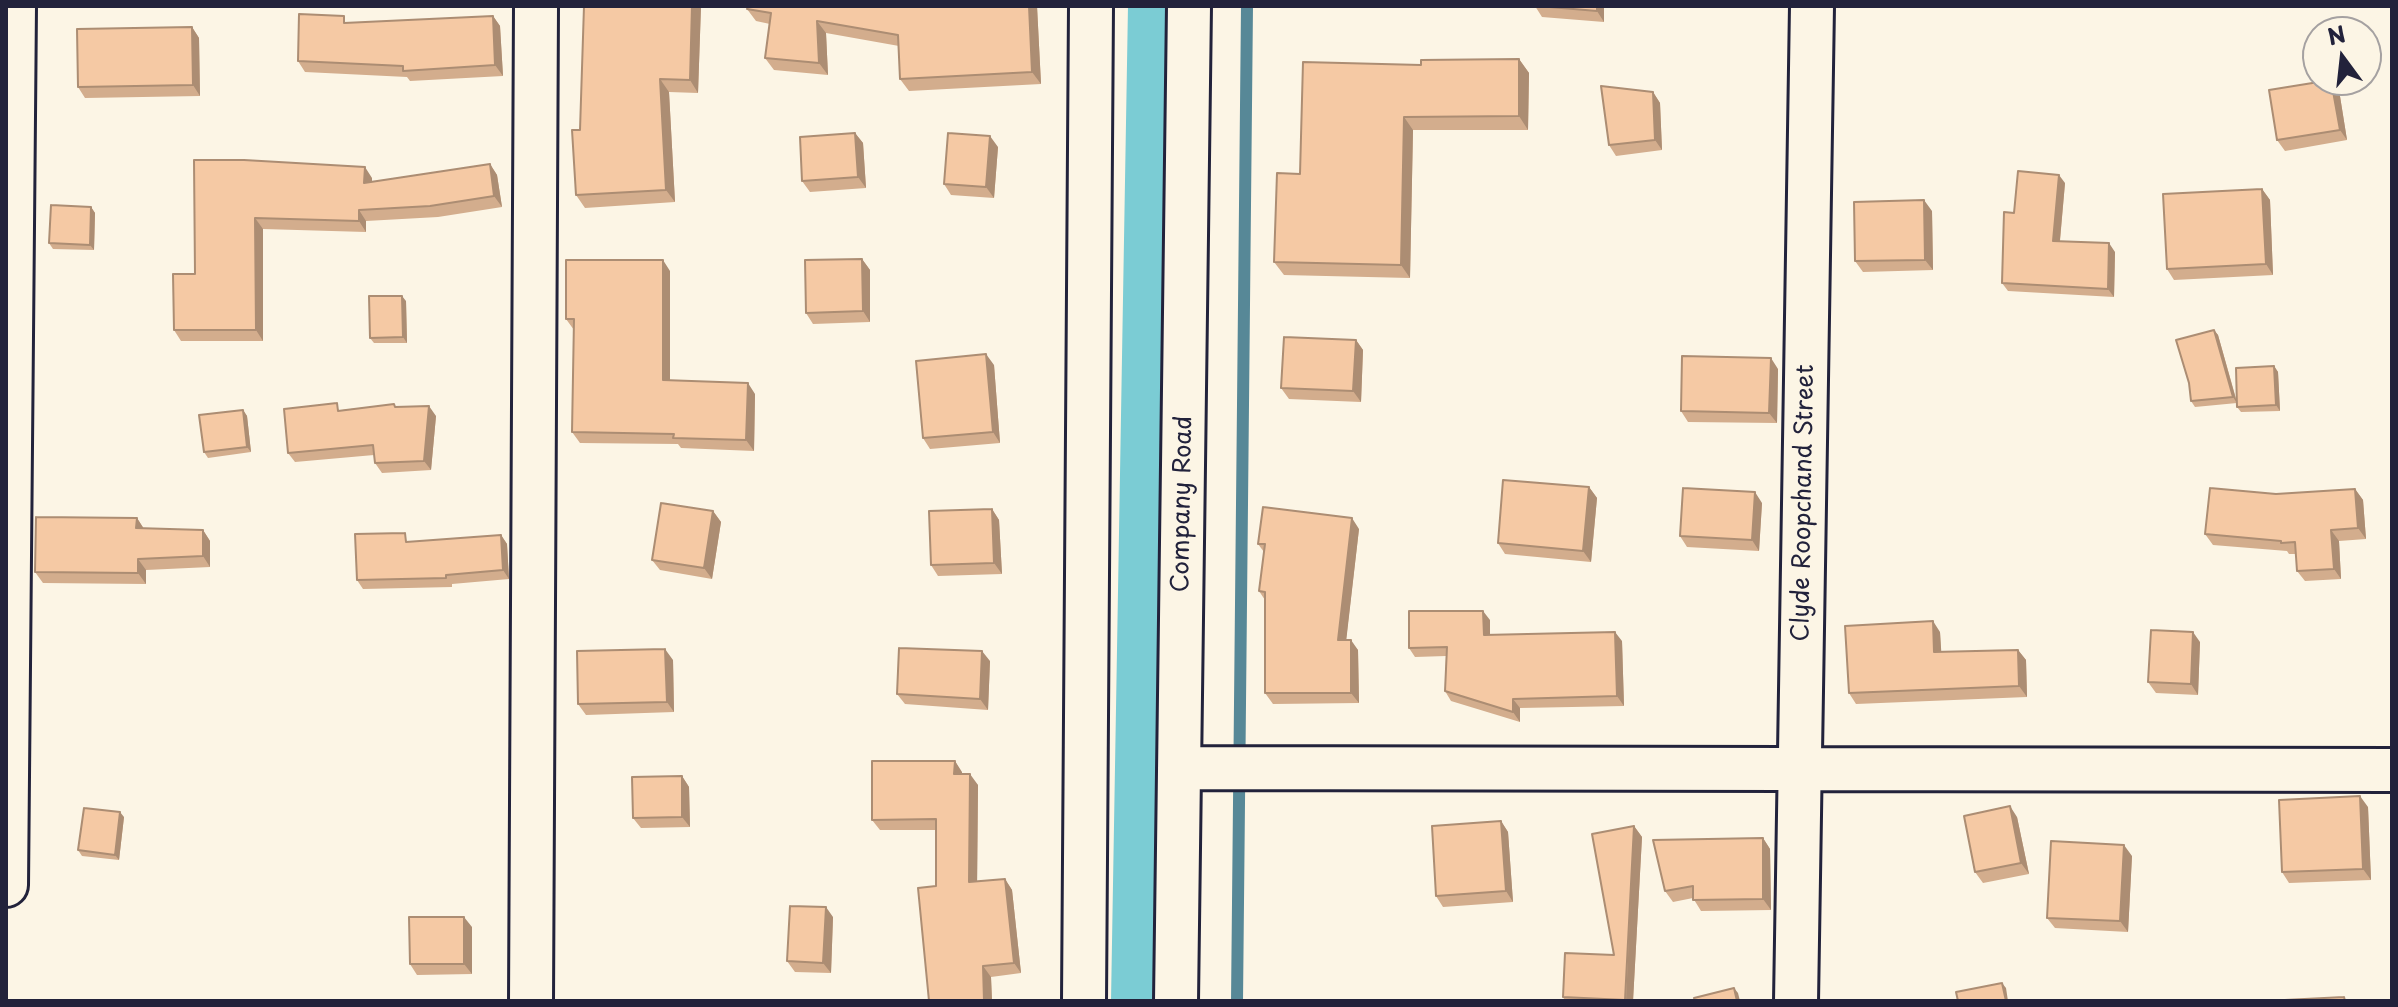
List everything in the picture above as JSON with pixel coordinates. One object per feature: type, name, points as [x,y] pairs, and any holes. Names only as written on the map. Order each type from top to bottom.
[{"type":"street","points":[[6,885],[14,6]]},
{"type":"street","points":[[531,1001],[536,6]]},
{"type":"street","points":[[1084,1001],[1091,6]]},
{"type":"street","name":"Company Road","points":[[1176,1001],[1189,6]]},
{"type":"street","name":"Clyde Roopchand Street","points":[[1796,1001],[1812,6]]},
{"type":"street","points":[[1179,768],[2392,770]]},
{"type":"building","points":[[584,6],[692,6],[690,80],[660,79],[666,190],[576,195],[572,130],[580,130]]},
{"type":"building","points":[[748,6],[1029,6],[1032,72],[900,79],[898,35],[817,21],[819,63],[765,58],[771,13],[747,9]]},
{"type":"building","points":[[1538,6],[1597,6],[1597,11]]},
{"type":"building","points":[[299,14],[344,16],[344,23],[493,16],[495,65],[403,71],[403,66],[298,61]]},
{"type":"building","points":[[192,27],[193,85],[78,87],[77,29]]},
{"type":"building","points":[[1519,59],[1519,116],[1404,117],[1401,265],[1274,262],[1277,173],[1300,174],[1303,62],[1421,65],[1421,60]]},
{"type":"building","points":[[2302,85],[2302,96],[2334,96],[2340,130],[2277,140],[2269,90]]},
{"type":"building","points":[[1601,86],[1653,92],[1655,140],[1609,145]]},
{"type":"building","points":[[855,133],[858,177],[802,181],[800,137]]},
{"type":"building","points":[[948,133],[990,136],[986,187],[944,184]]},
{"type":"building","points":[[194,160],[365,167],[364,183],[490,164],[494,196],[430,206],[359,210],[359,221],[255,218],[256,330],[174,330],[173,274],[195,274]]},
{"type":"building","points":[[2018,171],[2059,175],[2053,241],[2109,243],[2108,289],[2002,283],[2004,212],[2014,213]]},
{"type":"building","points":[[2262,189],[2266,264],[2167,269],[2163,194]]},
{"type":"building","points":[[1924,200],[1925,260],[1855,261],[1854,202]]},
{"type":"building","points":[[51,205],[91,207],[90,245],[49,243]]},
{"type":"building","points":[[862,259],[863,311],[806,313],[805,260]]},
{"type":"building","points":[[566,260],[663,260],[663,380],[748,383],[746,440],[673,438],[674,434],[572,432],[574,319],[566,319]]},
{"type":"building","points":[[369,296],[402,296],[403,337],[370,338]]},
{"type":"building","points":[[2214,330],[2233,397],[2191,401],[2176,340]]},
{"type":"building","points":[[1284,337],[1356,340],[1353,391],[1281,388]]},
{"type":"building","points":[[986,354],[993,432],[923,438],[916,361]]},
{"type":"building","points":[[1682,356],[1771,358],[1769,413],[1681,411]]},
{"type":"building","points":[[2274,366],[2276,405],[2237,407],[2236,368]]},
{"type":"building","points":[[337,403],[338,411],[394,404],[395,407],[429,406],[424,461],[375,463],[373,445],[288,453],[284,409]]},
{"type":"building","points":[[243,410],[247,447],[204,452],[199,415]]},
{"type":"building","points":[[1503,480],[1589,487],[1583,551],[1498,543]]},
{"type":"building","points":[[1683,488],[1755,492],[1752,540],[1680,536]]},
{"type":"building","points":[[2210,488],[2276,494],[2355,489],[2358,528],[2331,530],[2334,569],[2297,571],[2295,542],[2205,534]]},
{"type":"building","points":[[661,503],[713,511],[704,568],[652,560]]},
{"type":"building","points":[[1263,507],[1352,518],[1338,640],[1351,640],[1351,693],[1265,693],[1265,592],[1259,591],[1265,544],[1258,544]]},
{"type":"building","points":[[992,509],[994,563],[931,565],[929,511]]},
{"type":"building","points":[[36,517],[137,518],[136,528],[203,530],[203,556],[138,559],[138,573],[35,572]]},
{"type":"building","points":[[405,533],[406,542],[501,535],[503,570],[446,575],[446,578],[357,580],[355,534]]},
{"type":"building","points":[[1409,611],[1483,611],[1484,635],[1615,632],[1617,696],[1513,699],[1513,712],[1445,691],[1447,647],[1409,648]]},
{"type":"building","points":[[1933,621],[1934,652],[2018,650],[2019,686],[1849,693],[1845,626]]},
{"type":"building","points":[[2151,630],[2193,632],[2191,684],[2148,682]]},
{"type":"building","points":[[899,648],[982,651],[980,699],[897,694]]},
{"type":"building","points":[[665,649],[667,702],[578,704],[577,651]]},
{"type":"building","points":[[872,761],[955,761],[954,774],[970,774],[969,882],[1005,879],[1014,963],[983,966],[984,1001],[929,1001],[918,888],[936,886],[936,819],[872,820]]},
{"type":"building","points":[[682,776],[682,817],[633,818],[632,777]]},
{"type":"building","points":[[2360,796],[2363,869],[2282,872],[2279,800]]},
{"type":"building","points":[[2010,806],[2021,863],[1975,872],[1964,816]]},
{"type":"building","points":[[84,808],[120,812],[115,855],[78,850]]},
{"type":"building","points":[[1501,821],[1506,891],[1436,896],[1432,826]]},
{"type":"building","points":[[1634,826],[1625,1000],[1563,997],[1565,953],[1614,955],[1592,834]]},
{"type":"building","points":[[1763,838],[1763,899],[1693,900],[1693,886],[1665,891],[1653,840]]},
{"type":"building","points":[[2051,841],[2124,845],[2120,921],[2047,918]]},
{"type":"building","points":[[790,906],[826,907],[823,963],[787,961]]},
{"type":"building","points":[[409,917],[464,917],[464,964],[410,964]]},
{"type":"building","points":[[2002,983],[2006,1001],[1958,1001],[1956,992]]},
{"type":"building","points":[[1734,988],[1737,1001],[1695,1001],[1694,998]]},
{"type":"building","points":[[2344,997],[2345,1001],[2265,1001]]},
{"type":"waterway","points":[[1133,1001],[1150,6]]},
{"type":"waterway","points":[[1237,1001],[1247,6]]}]
